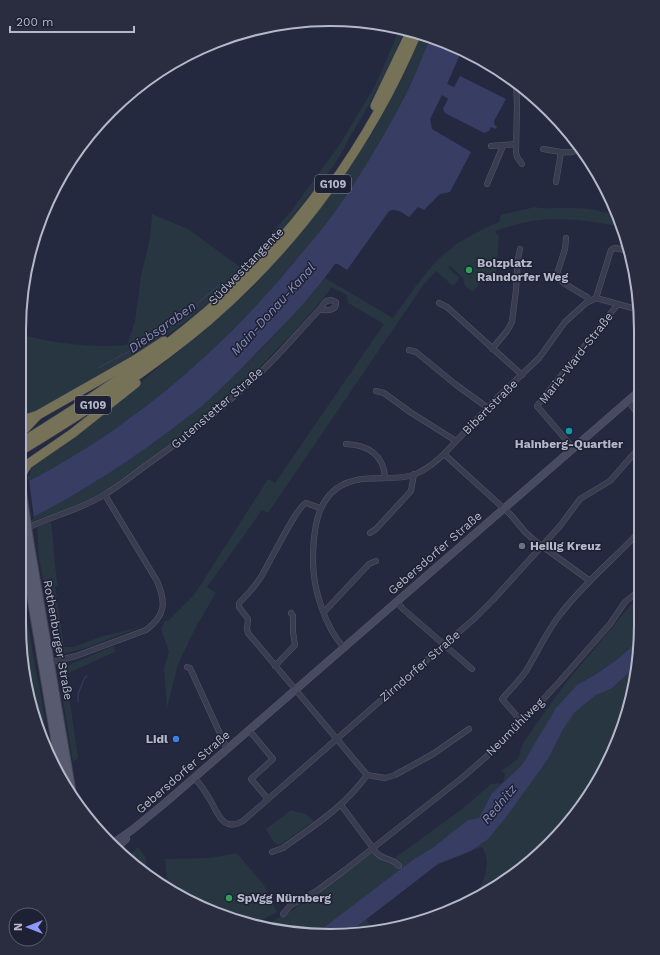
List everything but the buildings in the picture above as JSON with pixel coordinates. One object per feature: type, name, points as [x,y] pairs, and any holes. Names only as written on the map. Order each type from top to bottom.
[{"type":"highway","name":"Südwesttangente","points":[[26,439],[159,352],[227,295],[262,260],[321,190],[341,161],[373,110],[409,36]]},
{"type":"highway","name":"Südwesttangente","points":[[26,451],[163,357],[207,321],[246,286],[282,248],[313,210],[346,164],[378,114],[415,38]]},
{"type":"highway","points":[[26,418],[38,415],[133,361],[179,330],[200,318]]},
{"type":"highway","points":[[26,467],[132,387],[157,366],[163,357]]},
{"type":"highway","points":[[26,428],[38,415]]},
{"type":"highway","points":[[26,455],[32,457],[44,454]]},
{"type":"main road","name":"Gebersdorfer Straße","points":[[116,841],[132,830],[296,690],[634,396]]},
{"type":"main road","name":"Rothenburger Straße","points":[[26,542],[46,663],[60,764]]},
{"type":"main road","name":"Rothenburger Straße","points":[[46,663],[69,781]]},
{"type":"main road","name":"Gebersdorfer Straße","points":[[119,844],[132,830]]},
{"type":"street","points":[[516,90],[516,144],[517,157],[522,164]]},
{"type":"street","points":[[492,146],[516,144]]},
{"type":"street","points":[[487,184],[503,146]]},
{"type":"street","points":[[543,149],[561,152],[573,152],[575,150]]},
{"type":"street","points":[[556,182],[561,152]]},
{"type":"street","points":[[566,238],[565,249],[557,274],[558,277],[587,297],[589,300]]},
{"type":"street","points":[[624,250],[615,248],[611,250],[596,298],[633,308]]},
{"type":"street","points":[[492,349],[507,331],[512,322],[520,249]]},
{"type":"street","name":"Bibertstraße","points":[[320,508],[332,492],[342,485],[362,479],[401,477],[414,474],[431,465],[444,454],[539,358],[565,322],[589,300],[596,298]]},
{"type":"street","points":[[439,303],[447,307],[522,375]]},
{"type":"street","name":"Maria-Ward-Straße","points":[[573,448],[537,406],[618,304]]},
{"type":"street","name":"Gutenstetter Straße","points":[[26,529],[44,520],[70,512],[105,494],[201,426],[263,369],[319,310]]},
{"type":"street","points":[[409,350],[416,352],[454,384],[488,408]]},
{"type":"street","points":[[376,391],[384,393],[410,412],[456,441]]},
{"type":"street","points":[[628,401],[634,409]]},
{"type":"street","points":[[346,444],[359,446],[376,456],[383,465],[385,478]]},
{"type":"street","points":[[444,454],[511,515],[525,532],[541,546],[590,581]]},
{"type":"street","name":"Zirndorfer Straße","points":[[194,777],[210,798],[221,820],[225,823],[237,824],[243,820],[445,645],[493,600],[560,526],[580,499],[610,481],[634,454]]},
{"type":"street","points":[[370,532],[376,529],[411,491],[414,474]]},
{"type":"street","points":[[46,663],[83,654],[146,630],[154,624],[162,611],[162,593],[157,581],[105,494]]},
{"type":"street","points":[[344,648],[334,634],[324,612],[315,584],[313,542],[320,508],[306,503],[303,504],[294,517],[272,560],[260,579],[239,603],[239,607],[248,619],[248,633],[368,775],[385,778],[395,776],[433,754],[469,729]]},
{"type":"street","points":[[522,722],[502,699],[525,672],[560,615],[590,581],[634,537]]},
{"type":"street","points":[[324,612],[370,564],[376,561]]},
{"type":"street","name":"Neumühlweg","points":[[283,914],[290,906],[318,890],[463,777],[522,722],[610,624],[625,602],[634,595]]},
{"type":"street","points":[[397,602],[423,627],[472,669]]},
{"type":"street","points":[[275,666],[295,645],[293,616],[291,613]]},
{"type":"street","points":[[187,667],[190,668],[227,749]]},
{"type":"street","name":"Gebersdorfer Straße","points":[[249,730],[273,758],[251,779],[268,799]]},
{"type":"street","points":[[272,852],[283,848],[341,805],[368,775]]},
{"type":"street","points":[[341,805],[375,852],[380,856],[393,861],[399,866]]},
{"type":"shaded area","points":[[398,34],[402,35],[386,72],[338,159],[292,217],[259,254],[223,290],[165,337],[32,415],[26,414],[26,336],[48,341],[75,344],[102,346],[127,345],[135,321],[141,276],[150,238],[152,214],[188,229],[240,267],[249,259],[292,210],[340,144],[376,84]]},
{"type":"shaded area","points":[[420,39],[429,42],[406,94],[379,143],[349,191],[318,234],[271,290],[207,355],[173,385],[100,439],[26,482],[26,477],[30,475],[31,466],[179,351],[257,283],[324,203],[362,150],[379,122],[409,64]]},
{"type":"shaded area","points":[[535,207],[595,210],[611,214],[616,226],[571,219],[546,219],[522,223],[495,231],[499,237],[495,283],[486,276],[473,292],[465,286],[463,278],[450,266],[448,268],[460,278],[453,286],[436,271],[424,284],[268,513],[262,510],[207,587],[216,593],[196,627],[178,664],[167,708],[164,668],[169,652],[161,629],[165,621],[168,621],[194,595],[268,479],[275,483],[384,324],[348,303],[347,295],[331,287],[328,293],[292,334],[257,370],[212,411],[166,448],[100,494],[76,506],[39,519],[26,526],[26,520],[92,484],[138,454],[183,421],[219,390],[251,359],[297,311],[325,278],[393,318],[414,288],[437,261],[455,245],[477,232],[499,222],[501,215]]},
{"type":"shaded area","points":[[51,522],[58,586],[55,587],[64,647],[74,647],[103,636],[141,627],[83,649],[57,655],[39,558],[37,527]]},
{"type":"shaded area","points":[[634,601],[633,645],[598,673],[577,685],[522,765],[503,783],[505,774],[501,771],[518,759],[523,743],[564,685]]},
{"type":"shaded area","points":[[26,611],[36,672],[47,736],[36,704],[32,684],[27,645]]},
{"type":"shaded area","points":[[114,646],[115,652],[66,674],[78,758],[73,762],[59,674],[64,667]]},
{"type":"shaded area","points":[[630,671],[624,704],[618,723],[603,759],[583,794],[559,825],[530,854],[499,878],[477,891],[484,880],[486,873],[486,859],[482,847],[471,851],[482,843],[574,713],[596,695]]},
{"type":"shaded area","points":[[503,783],[492,793],[479,818],[414,859],[361,900],[365,917],[370,926],[330,929],[270,923],[319,892],[371,853],[389,862],[461,810],[491,784]]},
{"type":"shaded area","points":[[291,810],[306,814],[314,821],[280,845],[275,844],[266,829]]},
{"type":"shaded area","points":[[138,847],[146,858],[147,867],[145,866],[131,855]]},
{"type":"shaded area","name":"SpVgg Nürnberg","points":[[237,853],[264,885],[277,912],[260,921],[251,919],[196,898],[167,881],[165,859],[211,858]]},
{"type":"water","name":"Main-Donau-Kanal","points":[[429,42],[460,55],[447,84],[454,87],[460,76],[506,99],[494,121],[494,124],[497,127],[496,129],[491,127],[489,131],[484,133],[445,113],[443,109],[448,99],[442,95],[430,119],[432,129],[471,152],[450,192],[440,194],[424,210],[418,207],[409,217],[397,211],[389,211],[347,270],[338,264],[335,264],[289,320],[221,389],[203,405],[138,454],[69,498],[26,520],[26,482],[100,439],[173,385],[207,355],[271,290],[328,221],[349,191],[388,127],[412,80]]},
{"type":"water","name":"Rednitz","points":[[633,645],[630,671],[612,688],[596,695],[574,713],[562,731],[548,759],[507,816],[488,839],[471,851],[438,864],[356,927],[322,929],[468,820],[479,818],[492,793],[522,765],[556,708],[577,685],[598,673]]},
{"type":"pier","points":[[29,479],[34,519],[26,523],[26,480]]},
{"type":"waterway","name":"Diebsgraben","points":[[98,368],[141,345],[180,318],[223,282]]},
{"type":"waterway","points":[[78,702],[78,694],[85,677],[87,676]]},
{"type":"place","name":"Bolzplatz Raindorfer Weg","points":[[469,270]]},
{"type":"place","name":"Hainberg-Quartier","points":[[569,431]]},
{"type":"place","name":"Heilig Kreuz","points":[[522,546]]},
{"type":"place","name":"Lidl","points":[[176,739]]},
{"type":"place","name":"SpVgg Nürnberg","points":[[229,898]]}]
